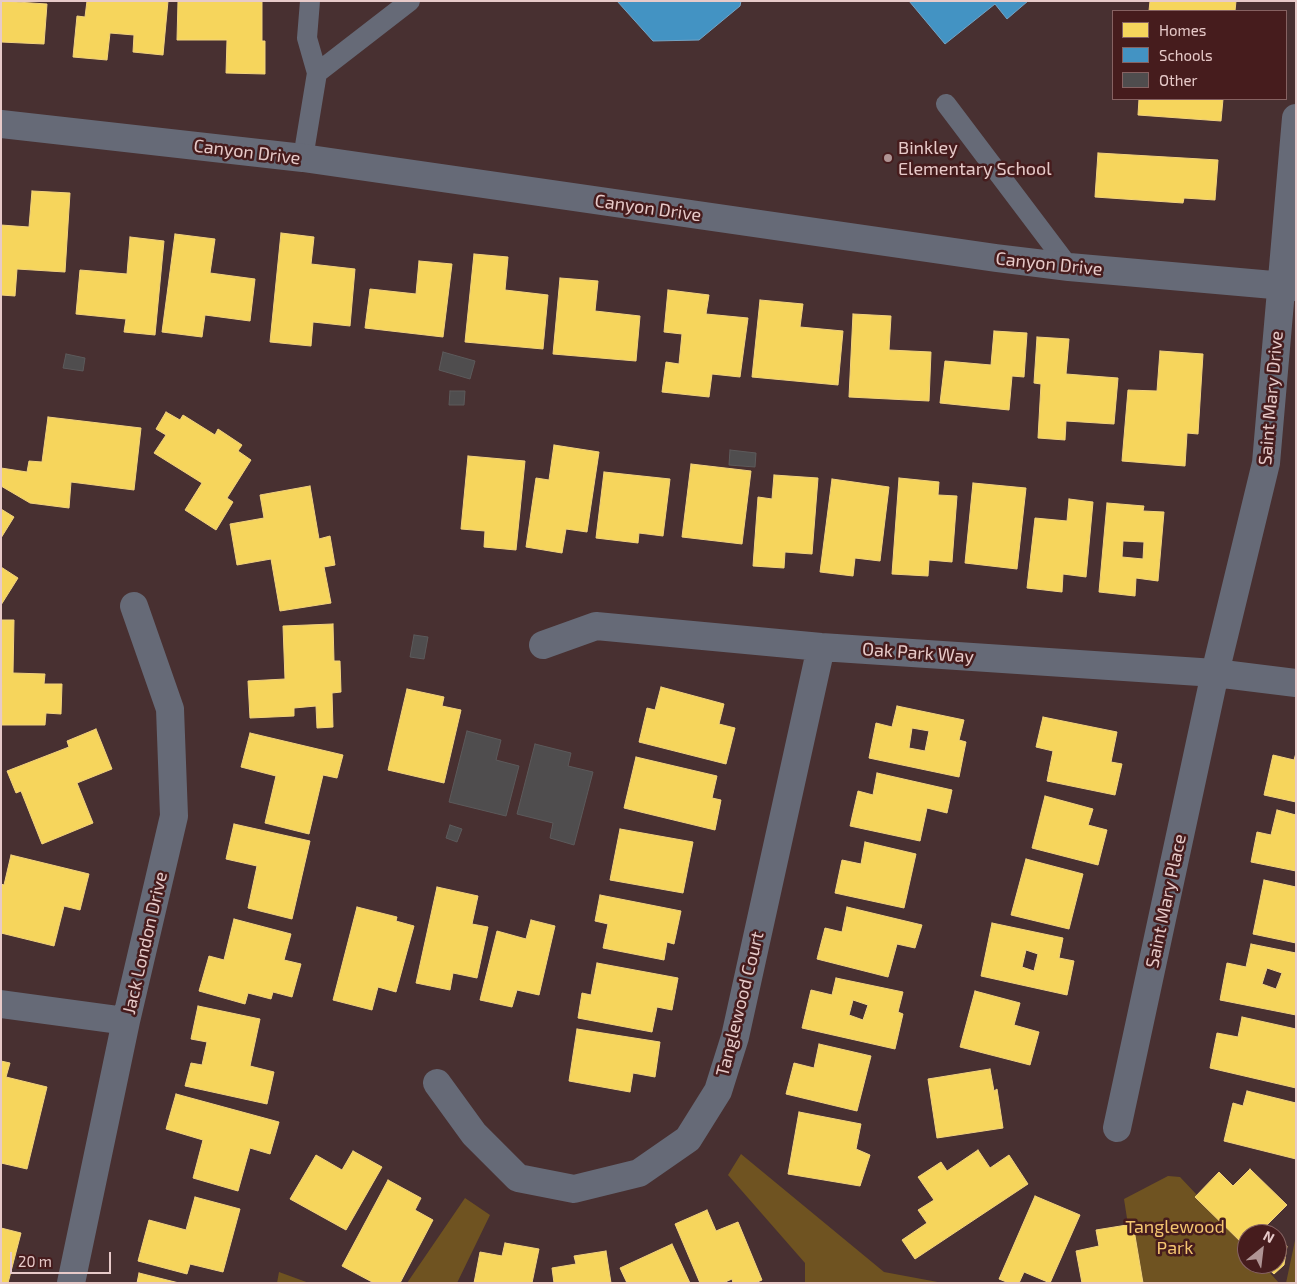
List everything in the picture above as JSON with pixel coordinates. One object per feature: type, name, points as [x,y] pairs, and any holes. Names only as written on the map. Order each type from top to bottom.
[{"type":"street","name":"Saint Mary Drive","points":[[1215,674],[1266,463],[1288,286],[1296,118]]},
{"type":"street","name":"Canyon Drive","points":[[1,124],[303,158],[1069,267],[1288,286]]},
{"type":"street","name":"Jack London Drive","points":[[71,1283],[126,1021],[174,816],[170,709],[134,606]]},
{"type":"street","name":"Oak Park Way","points":[[543,645],[596,626],[822,647],[1215,674],[1296,683]]},
{"type":"street","name":"Tanglewood Court","points":[[437,1083],[474,1134],[518,1178],[574,1189],[639,1173],[688,1139],[718,1091],[735,1037],[822,647]]},
{"type":"street","name":"Saint Mary Place","points":[[1118,1128],[1215,674]]},
{"type":"street","points":[[1,1004],[126,1021]]},
{"type":"lane","points":[[303,158],[317,73],[307,38],[310,1]]},
{"type":"lane","points":[[317,73],[410,1]]},
{"type":"lane","points":[[946,104],[1069,267]]},
{"type":"green space","points":[[741,1154],[884,1272],[943,1283],[805,1283],[805,1263],[728,1175]]},
{"type":"green space","name":"Tanglewood Park","points":[[1168,1176],[1180,1177],[1237,1237],[1237,1274],[1271,1274],[1279,1283],[1137,1283],[1124,1199]]},
{"type":"green space","points":[[465,1198],[490,1215],[457,1283],[407,1283]]},
{"type":"green space","points":[[1296,1236],[1296,1283],[1286,1283]]},
{"type":"green space","points":[[279,1272],[309,1283],[277,1283]]},
{"type":"building: Homes","points":[[1,1],[47,4],[44,44],[1,42]]},
{"type":"building: Homes","points":[[87,1],[168,1],[163,55],[133,52],[134,35],[110,33],[107,60],[73,57],[77,16],[85,17]]},
{"type":"building: Homes","points":[[178,1],[262,1],[262,41],[265,41],[265,74],[226,73],[227,40],[177,40]]},
{"type":"building: Homes","points":[[1150,1],[1236,1],[1235,10],[1149,10]]},
{"type":"building: Homes","points":[[1139,100],[1223,100],[1221,121],[1138,115]]},
{"type":"building: Homes","points":[[1098,153],[1218,160],[1215,200],[1184,198],[1183,203],[1095,197]]},
{"type":"building: Homes","points":[[32,191],[70,193],[65,272],[17,269],[15,296],[1,295],[1,225],[29,227]]},
{"type":"building: Homes","points":[[281,233],[314,237],[311,264],[355,269],[350,326],[313,322],[311,346],[270,342]]},
{"type":"building: Homes","points":[[175,234],[215,239],[210,273],[255,279],[250,321],[205,315],[202,337],[162,332]]},
{"type":"building: Homes","points":[[130,237],[164,241],[155,335],[124,332],[126,319],[76,314],[80,270],[127,274]]},
{"type":"building: Homes","points":[[474,254],[508,257],[505,290],[548,295],[543,349],[465,342]]},
{"type":"building: Homes","points":[[419,261],[452,264],[443,337],[365,328],[370,289],[416,294]]},
{"type":"building: Homes","points":[[560,278],[598,281],[595,311],[640,316],[636,361],[553,354]]},
{"type":"building: Homes","points":[[668,290],[709,295],[706,314],[748,318],[740,377],[712,374],[709,397],[662,392],[666,362],[679,364],[682,334],[664,332]]},
{"type":"building: Homes","points":[[760,300],[803,304],[800,327],[843,331],[838,385],[752,377]]},
{"type":"building: Homes","points":[[853,314],[891,316],[889,350],[931,352],[929,401],[849,397]]},
{"type":"building: Homes","points":[[994,331],[1027,333],[1024,377],[1012,376],[1009,410],[940,403],[945,361],[991,365]]},
{"type":"building: Homes","points":[[1037,337],[1069,339],[1066,374],[1118,378],[1114,424],[1066,421],[1065,440],[1038,438],[1041,384],[1034,383]]},
{"type":"building: Homes","points":[[1160,351],[1203,354],[1198,434],[1187,433],[1185,466],[1122,461],[1128,390],[1157,391]]},
{"type":"building: Homes","points":[[166,412],[180,420],[183,415],[215,435],[218,429],[242,445],[238,451],[251,460],[227,498],[233,502],[216,530],[185,510],[202,483],[154,453],[166,435],[156,429]]},
{"type":"building: Homes","points":[[48,417],[141,428],[134,490],[71,482],[69,508],[30,503],[1,486],[1,468],[27,472],[29,461],[42,462]]},
{"type":"building: Homes","points":[[554,445],[599,452],[587,532],[566,529],[562,553],[526,547],[536,478],[549,480]]},
{"type":"building: Homes","points":[[468,456],[525,461],[516,550],[484,547],[485,531],[461,529]]},
{"type":"building: Homes","points":[[691,464],[751,471],[742,544],[682,537]]},
{"type":"building: Homes","points":[[604,472],[670,479],[663,536],[639,533],[638,543],[596,538]]},
{"type":"building: Homes","points":[[774,475],[818,478],[812,554],[785,552],[784,568],[753,566],[758,497],[772,499]]},
{"type":"building: Homes","points":[[899,478],[939,482],[938,495],[957,496],[952,562],[929,560],[928,576],[892,574]]},
{"type":"building: Homes","points":[[832,479],[889,487],[880,561],[855,558],[853,576],[820,572]]},
{"type":"building: Homes","points":[[973,483],[1026,488],[1017,569],[965,563]]},
{"type":"building: Homes","points":[[310,486],[319,539],[330,536],[335,565],[324,567],[331,603],[280,611],[271,559],[237,565],[230,524],[264,518],[260,495]]},
{"type":"building: Homes","points":[[1069,499],[1093,502],[1086,577],[1063,574],[1062,592],[1027,588],[1035,518],[1067,521]]},
{"type":"building: Homes","points":[[1107,503],[1144,506],[1143,511],[1164,512],[1158,581],[1136,578],[1135,596],[1099,592]],"holes":[[[1123,541],[1144,542],[1143,559],[1122,557]]]},
{"type":"building: Homes","points":[[1,509],[14,517],[1,538]]},
{"type":"building: Homes","points":[[1,567],[18,578],[1,605]]},
{"type":"building: Homes","points":[[1,620],[14,620],[13,673],[45,674],[44,684],[62,684],[61,714],[46,713],[45,725],[2,725]]},
{"type":"building: Homes","points":[[333,624],[334,661],[340,661],[341,692],[332,693],[333,727],[317,728],[316,706],[294,708],[294,716],[250,718],[248,681],[285,679],[283,626]]},
{"type":"building: Homes","points":[[661,687],[724,704],[719,724],[735,728],[726,764],[639,742],[647,708],[655,710]]},
{"type":"building: Homes","points":[[407,689],[444,697],[442,706],[461,710],[444,783],[388,770]]},
{"type":"building: Homes","points":[[897,706],[964,720],[959,740],[966,742],[959,777],[869,758],[876,723],[892,727]],"holes":[[[912,728],[929,731],[925,751],[909,748]]]},
{"type":"building: Homes","points":[[1043,717],[1117,732],[1111,762],[1122,764],[1115,795],[1047,781],[1053,751],[1036,747]]},
{"type":"building: Homes","points":[[96,729],[112,769],[77,783],[93,823],[42,844],[21,791],[16,793],[7,771],[69,747],[67,741]]},
{"type":"building: Homes","points":[[250,733],[343,755],[337,778],[323,775],[309,834],[265,823],[276,776],[241,767]]},
{"type":"building: Homes","points":[[1296,753],[1296,802],[1264,795],[1273,755],[1294,760]]},
{"type":"building: Homes","points":[[636,757],[717,776],[712,798],[721,800],[715,830],[624,808]]},
{"type":"building: Homes","points":[[877,773],[952,790],[947,813],[927,808],[920,841],[850,826],[858,791],[873,795]]},
{"type":"building: Homes","points":[[1045,796],[1093,809],[1088,825],[1107,830],[1098,865],[1032,848]]},
{"type":"building: Homes","points":[[1277,810],[1296,815],[1296,871],[1251,862],[1257,832],[1271,835]]},
{"type":"building: Homes","points":[[234,824],[310,841],[292,919],[248,908],[257,866],[226,859]]},
{"type":"building: Homes","points":[[620,829],[693,842],[683,893],[610,880]]},
{"type":"building: Homes","points":[[865,842],[916,854],[904,908],[835,893],[842,860],[861,864]]},
{"type":"building: Homes","points":[[11,855],[89,874],[80,910],[64,906],[54,946],[1,933],[1,884],[4,885]]},
{"type":"building: Homes","points":[[1026,859],[1083,874],[1069,929],[1011,915]]},
{"type":"building: Homes","points":[[1264,880],[1296,887],[1296,943],[1253,934]]},
{"type":"building: Homes","points":[[437,887],[478,896],[472,924],[488,927],[477,978],[453,973],[450,990],[416,983]]},
{"type":"building: Homes","points":[[600,895],[681,911],[674,944],[667,942],[664,960],[603,948],[608,924],[595,921]]},
{"type":"building: Homes","points":[[357,907],[397,917],[396,921],[414,926],[396,992],[378,987],[372,1010],[333,1000]]},
{"type":"building: Homes","points":[[847,907],[922,925],[915,948],[897,944],[888,977],[817,959],[825,928],[842,932]]},
{"type":"building: Homes","points":[[234,919],[291,934],[284,960],[301,964],[292,997],[273,992],[271,999],[248,993],[245,1004],[199,991],[209,956],[224,960]]},
{"type":"building: Homes","points":[[531,920],[555,926],[539,995],[517,990],[512,1007],[480,1000],[497,931],[526,939]]},
{"type":"building: Homes","points":[[992,923],[1063,938],[1059,958],[1074,961],[1067,995],[981,976]],"holes":[[[1026,950],[1038,954],[1034,971],[1022,967]]]},
{"type":"building: Homes","points":[[1251,944],[1296,953],[1296,1015],[1220,1000],[1227,963],[1246,967]],"holes":[[[1267,968],[1282,973],[1276,989],[1262,984]]]},
{"type":"building: Homes","points":[[597,963],[678,978],[672,1010],[657,1007],[652,1032],[578,1018],[582,993],[591,995]]},
{"type":"building: Homes","points":[[836,978],[903,992],[898,1012],[903,1014],[895,1049],[802,1028],[811,990],[832,995]],"holes":[[[853,1000],[868,1005],[863,1020],[849,1015]]]},
{"type":"building: Homes","points":[[975,991],[1020,1003],[1014,1025],[1039,1032],[1030,1065],[960,1047]]},
{"type":"building: Homes","points":[[198,1006],[260,1019],[250,1066],[274,1072],[267,1104],[185,1086],[191,1063],[202,1065],[207,1042],[191,1039]]},
{"type":"building: Homes","points":[[1242,1017],[1296,1029],[1296,1088],[1210,1068],[1217,1033],[1238,1037]]},
{"type":"building: Homes","points":[[577,1029],[660,1042],[655,1077],[633,1073],[630,1092],[569,1081]]},
{"type":"building: Homes","points":[[819,1044],[871,1056],[857,1111],[786,1094],[794,1063],[814,1068]]},
{"type":"building: Homes","points":[[1,1061],[10,1063],[6,1077],[47,1087],[27,1169],[1,1163]]},
{"type":"building: Homes","points":[[990,1069],[994,1091],[997,1089],[1003,1128],[937,1138],[928,1079]]},
{"type":"building: Homes","points":[[1247,1091],[1296,1103],[1296,1159],[1224,1141],[1233,1103],[1243,1106]]},
{"type":"building: Homes","points":[[176,1094],[279,1122],[270,1154],[250,1148],[238,1191],[193,1178],[203,1140],[166,1129]]},
{"type":"building: Homes","points":[[799,1112],[861,1124],[856,1149],[870,1155],[860,1186],[788,1174]]},
{"type":"building: Homes","points":[[978,1150],[990,1168],[1009,1155],[1028,1184],[915,1259],[902,1240],[927,1223],[918,1210],[934,1200],[918,1177],[941,1162],[947,1171]]},
{"type":"building: Homes","points":[[353,1151],[382,1167],[346,1230],[290,1199],[316,1155],[342,1170]]},
{"type":"building: Homes","points":[[1250,1169],[1287,1205],[1268,1224],[1237,1224],[1237,1238],[1195,1197],[1219,1172],[1233,1186]]},
{"type":"building: Homes","points":[[388,1180],[421,1198],[415,1210],[433,1220],[400,1283],[374,1283],[342,1266]]},
{"type":"building: Homes","points":[[1035,1196],[1080,1215],[1050,1283],[1024,1272],[1019,1283],[1009,1283],[999,1279]]},
{"type":"building: Homes","points":[[195,1197],[240,1209],[223,1272],[190,1264],[187,1274],[138,1261],[149,1220],[186,1230]]},
{"type":"building: Homes","points":[[707,1210],[716,1231],[738,1222],[762,1280],[755,1283],[733,1283],[732,1279],[723,1283],[700,1283],[675,1224]]},
{"type":"building: Homes","points":[[1133,1224],[1143,1283],[1082,1283],[1076,1251],[1099,1246],[1096,1230]]},
{"type":"building: Homes","points":[[1,1228],[21,1233],[8,1283],[1,1283]]},
{"type":"building: Homes","points":[[505,1243],[539,1249],[532,1283],[474,1283],[480,1252],[502,1256]]},
{"type":"building: Homes","points":[[672,1244],[690,1283],[627,1283],[620,1268]]},
{"type":"building: Homes","points":[[606,1251],[611,1283],[554,1283],[552,1268],[576,1264],[574,1256]]},
{"type":"building: Homes","points":[[139,1273],[179,1283],[137,1283]]},
{"type":"building: Schools","points":[[617,1],[741,1],[740,6],[699,40],[653,41]]},
{"type":"building: Schools","points":[[909,1],[1028,1],[1007,19],[995,4],[945,44]]},
{"type":"building: Other","points":[[443,352],[475,361],[470,379],[439,370]]},
{"type":"building: Other","points":[[66,354],[85,358],[83,371],[63,368]]},
{"type":"building: Other","points":[[450,391],[465,391],[464,405],[449,405]]},
{"type":"building: Other","points":[[730,450],[756,453],[755,467],[729,465]]},
{"type":"building: Other","points":[[414,635],[428,637],[424,659],[410,657]]},
{"type":"building: Other","points":[[467,731],[501,740],[496,760],[519,766],[506,816],[449,802]]},
{"type":"building: Other","points":[[535,744],[571,753],[568,766],[593,772],[574,845],[550,838],[553,823],[517,814]]},
{"type":"building: Other","points":[[450,825],[462,829],[457,842],[446,838]]},
{"type":"place","name":"Binkley Elementary School","points":[[888,158]]}]
